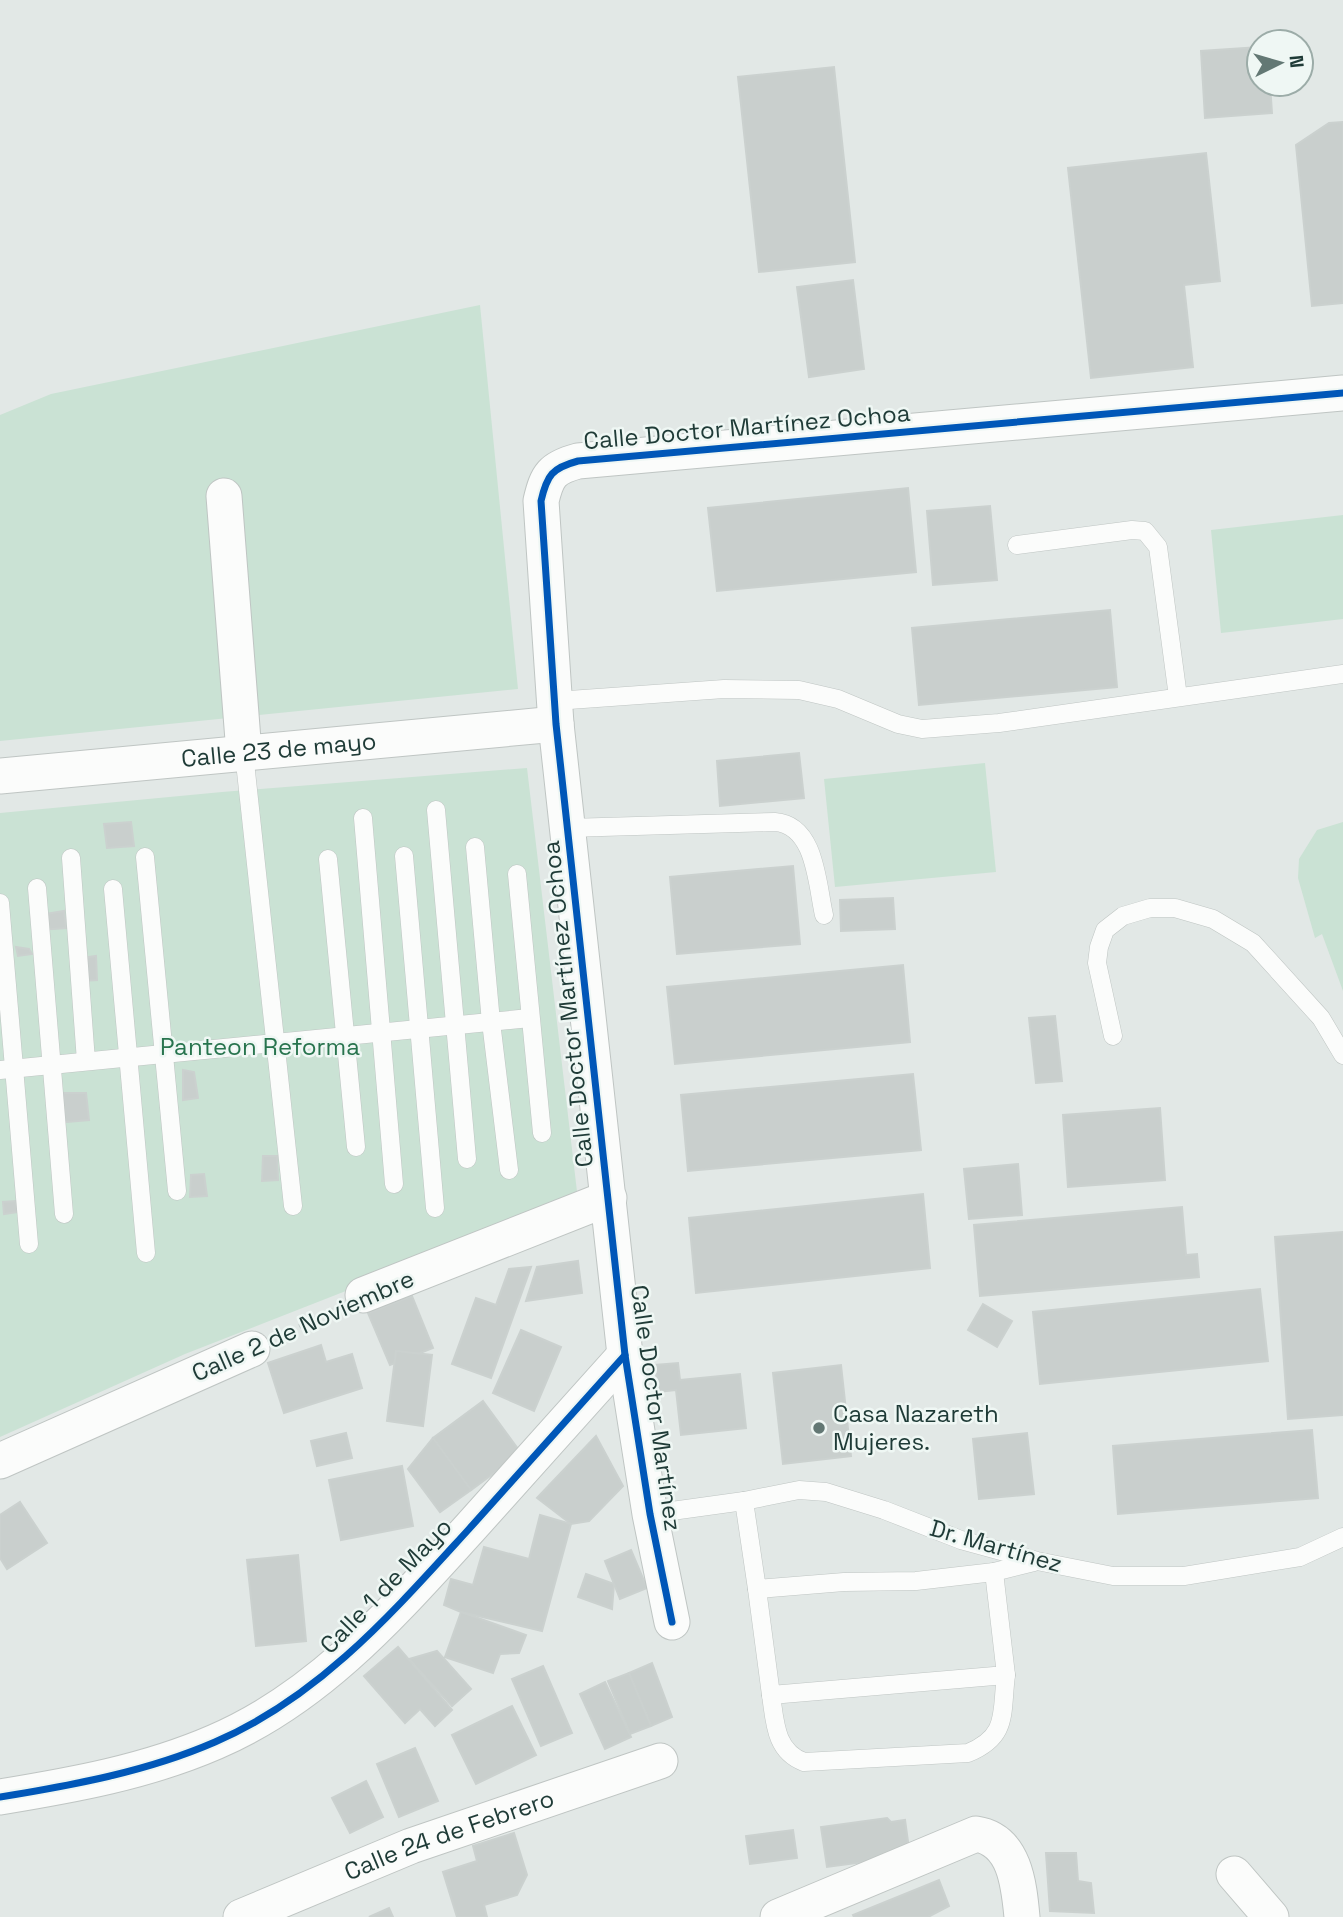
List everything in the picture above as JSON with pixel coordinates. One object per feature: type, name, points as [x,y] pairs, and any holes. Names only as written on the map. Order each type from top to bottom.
[{"type":"street","name":"Calle Doctor Martínez Ochoa","points":[[609,1198],[555,713],[541,501],[545,480],[559,466],[578,461],[1343,393]]},
{"type":"street","points":[[224,496],[244,753]]},
{"type":"street","name":"Calle 23 de mayo","points":[[0,776],[244,753],[555,713]]},
{"type":"street","name":"Calle 2 de Noviembre","points":[[363,1295],[609,1198]]},
{"type":"street","name":"Calle Doctor Martínez","points":[[609,1198],[625,1356],[650,1514],[672,1622]]},
{"type":"street","name":"Calle 2 de Noviembre","points":[[0,1461],[252,1349]]},
{"type":"street","name":"Calle 1 de Mayo","points":[[0,1797],[80,1784],[165,1761],[217,1741],[260,1719],[325,1676],[408,1596],[625,1356]]},
{"type":"street","name":"Calle 24 de Febrero","points":[[241,1917],[411,1846],[660,1761]]},
{"type":"street","points":[[778,1917],[976,1834],[995,1841],[1010,1859],[1018,1882],[1022,1917]]},
{"type":"street","points":[[1234,1874],[1271,1917]]},
{"type":"lane","points":[[1017,545],[1132,530],[1145,531],[1158,547],[1178,696]]},
{"type":"lane","points":[[555,713],[724,689],[799,690],[838,699],[898,724],[922,729],[999,723],[1343,674]]},
{"type":"lane","points":[[244,753],[293,1206]]},
{"type":"lane","points":[[436,810],[467,1159]]},
{"type":"lane","points":[[363,818],[394,1184]]},
{"type":"lane","points":[[568,828],[775,822],[789,825],[798,831],[808,847],[824,915]]},
{"type":"lane","points":[[475,847],[491,1022],[509,1170]]},
{"type":"lane","points":[[404,856],[435,1208]]},
{"type":"lane","points":[[145,857],[177,1191]]},
{"type":"lane","points":[[71,858],[86,1061]]},
{"type":"lane","points":[[328,859],[356,1147]]},
{"type":"lane","points":[[517,874],[542,1133]]},
{"type":"lane","points":[[37,888],[64,1214]]},
{"type":"lane","points":[[113,889],[146,1254]]},
{"type":"lane","points":[[0,903],[7,1069],[29,1244]]},
{"type":"lane","points":[[1112,1036],[1097,963],[1105,930],[1123,916],[1150,908],[1175,908],[1213,919],[1253,943],[1321,1018],[1343,1055]]},
{"type":"lane","points":[[7,1069],[530,1018]]},
{"type":"lane","name":"Dr. Martínez","points":[[650,1514],[744,1501],[799,1490],[826,1492],[884,1510],[961,1540],[1037,1561],[1113,1576],[1184,1576],[1300,1557],[1343,1537]]},
{"type":"lane","points":[[744,1501],[780,1742],[793,1758],[804,1762],[968,1753],[991,1741],[998,1732],[1006,1675],[994,1572]]},
{"type":"lane","points":[[757,1589],[844,1582],[916,1581],[994,1572],[1037,1561]]},
{"type":"lane","points":[[771,1695],[1006,1675]]},
{"type":"green space","points":[[480,305],[518,689],[0,741],[0,415],[51,394]]},
{"type":"green space","points":[[1343,515],[1343,619],[1221,633],[1211,530]]},
{"type":"green space","points":[[985,763],[996,872],[835,887],[824,779]]},
{"type":"green space","name":"Panteon Reforma","points":[[527,768],[578,1200],[185,1354],[0,1437],[0,813]]},
{"type":"green space","points":[[1343,822],[1343,991],[1322,934],[1315,938],[1298,878],[1299,859],[1317,830]]},
{"type":"building","points":[[1245,48],[1245,98],[1271,98],[1272,113],[1205,118],[1201,51]]},
{"type":"building","points":[[834,67],[855,262],[759,272],[738,77]]},
{"type":"building","points":[[1343,122],[1343,303],[1312,306],[1296,145],[1329,123]]},
{"type":"building","points":[[1206,153],[1220,281],[1184,285],[1193,367],[1091,378],[1068,168]]},
{"type":"building","points":[[853,280],[864,369],[809,377],[797,287]]},
{"type":"building","points":[[908,488],[916,572],[717,591],[708,508]]},
{"type":"building","points":[[990,506],[997,580],[933,585],[927,511]]},
{"type":"building","points":[[1110,610],[1117,687],[919,705],[912,628]]},
{"type":"building","points":[[799,753],[804,798],[720,806],[717,761]]},
{"type":"building","points":[[131,822],[134,846],[107,848],[104,824]]},
{"type":"building","points":[[793,866],[800,944],[677,954],[670,877]]},
{"type":"building","points":[[893,898],[895,929],[841,931],[840,900]]},
{"type":"building","points":[[64,911],[66,928],[40,930],[39,915]]},
{"type":"building","points":[[16,947],[29,949],[32,954],[18,956]]},
{"type":"building","points":[[96,956],[97,980],[84,981],[81,958]]},
{"type":"building","points":[[903,965],[910,1042],[675,1064],[667,987]]},
{"type":"building","points":[[1055,1016],[1062,1081],[1036,1083],[1029,1018]]},
{"type":"building","points":[[183,1070],[194,1072],[198,1098],[183,1100]]},
{"type":"building","points":[[913,1074],[921,1150],[688,1171],[681,1095]]},
{"type":"building","points":[[54,1093],[86,1093],[89,1120],[56,1123]]},
{"type":"building","points":[[1160,1108],[1165,1180],[1068,1187],[1063,1115]]},
{"type":"building","points":[[263,1156],[277,1156],[278,1180],[262,1181]]},
{"type":"building","points":[[1018,1164],[1022,1215],[969,1219],[964,1169]]},
{"type":"building","points":[[204,1174],[207,1196],[190,1197],[191,1175]]},
{"type":"building","points":[[923,1194],[930,1268],[696,1293],[689,1218]]},
{"type":"building","points":[[16,1201],[18,1212],[4,1214],[3,1202]]},
{"type":"building","points":[[1182,1207],[1186,1255],[1197,1254],[1199,1277],[980,1296],[974,1225]]},
{"type":"building","points":[[1343,1232],[1343,1415],[1288,1419],[1275,1237]]},
{"type":"building","points":[[578,1261],[582,1293],[526,1301],[537,1267]]},
{"type":"building","points":[[531,1267],[491,1378],[452,1364],[476,1298],[496,1305],[509,1269]]},
{"type":"building","points":[[1260,1289],[1268,1361],[1040,1384],[1033,1312]]},
{"type":"building","points":[[412,1296],[433,1348],[390,1365],[368,1313]]},
{"type":"building","points":[[983,1304],[1012,1321],[997,1347],[968,1330]]},
{"type":"building","points":[[521,1330],[561,1347],[534,1411],[493,1393]]},
{"type":"building","points":[[321,1345],[326,1362],[352,1354],[362,1388],[284,1413],[268,1363]]},
{"type":"building","points":[[396,1351],[432,1355],[423,1426],[387,1421]]},
{"type":"building","points":[[678,1363],[680,1380],[740,1374],[746,1428],[681,1435],[676,1390],[658,1392],[655,1365]]},
{"type":"building","points":[[841,1365],[851,1456],[783,1464],[773,1373]]},
{"type":"building","points":[[483,1401],[521,1453],[471,1490],[433,1438]]},
{"type":"building","points":[[1312,1430],[1318,1498],[1118,1514],[1113,1446]]},
{"type":"building","points":[[346,1433],[352,1458],[317,1466],[311,1441]]},
{"type":"building","points":[[1027,1433],[1034,1494],[979,1499],[973,1439]]},
{"type":"building","points":[[596,1436],[623,1486],[589,1521],[571,1524],[537,1498]]},
{"type":"building","points":[[433,1438],[471,1490],[440,1512],[408,1469]]},
{"type":"building","points":[[402,1466],[413,1526],[341,1540],[329,1480]]},
{"type":"building","points":[[20,1502],[47,1543],[7,1569],[0,1558],[0,1515]]},
{"type":"building","points":[[540,1515],[571,1524],[542,1631],[461,1612],[444,1605],[451,1579],[473,1585],[484,1547],[529,1559]]},
{"type":"building","points":[[631,1550],[647,1588],[620,1599],[605,1561]]},
{"type":"building","points":[[298,1555],[306,1641],[256,1646],[247,1560]]},
{"type":"building","points":[[586,1574],[614,1584],[612,1609],[578,1597]]},
{"type":"building","points":[[461,1612],[526,1635],[519,1653],[500,1654],[493,1673],[445,1657]]},
{"type":"building","points":[[398,1647],[452,1710],[435,1726],[420,1709],[405,1723],[364,1676]]},
{"type":"building","points":[[437,1651],[471,1689],[452,1706],[409,1659]]},
{"type":"building","points":[[652,1663],[672,1717],[651,1726],[629,1673]]},
{"type":"building","points":[[543,1666],[572,1733],[541,1746],[512,1679]]},
{"type":"building","points":[[629,1673],[651,1726],[630,1734],[608,1681]]},
{"type":"building","points":[[605,1682],[631,1737],[605,1749],[580,1694]]},
{"type":"building","points":[[512,1706],[536,1755],[476,1784],[452,1735]]},
{"type":"building","points":[[415,1748],[438,1801],[399,1817],[377,1764]]},
{"type":"building","points":[[366,1781],[383,1817],[350,1833],[332,1798]]},
{"type":"building","points":[[887,1818],[891,1822],[905,1820],[910,1856],[827,1867],[821,1827]]},
{"type":"building","points":[[793,1830],[797,1858],[750,1864],[746,1836]]},
{"type":"building","points":[[514,1833],[527,1875],[517,1895],[484,1905],[487,1917],[457,1917],[443,1872],[477,1861],[473,1846]]},
{"type":"building","points":[[1046,1853],[1076,1853],[1078,1881],[1091,1883],[1094,1913],[1050,1911]]},
{"type":"building","points":[[939,1880],[949,1906],[928,1917],[853,1915]]},
{"type":"building","points":[[389,1908],[393,1917],[369,1917]]},
{"type":"cycle path","points":[[672,1622],[650,1514],[625,1355],[556,724],[541,501],[548,479],[556,470],[578,461],[1343,393]]},
{"type":"cycle path","points":[[0,1797],[82,1782],[163,1762],[215,1742],[288,1701],[322,1676],[383,1621],[625,1355]]},
{"type":"place","name":"Casa Nazareth Mujeres.","points":[[819,1428]]}]
